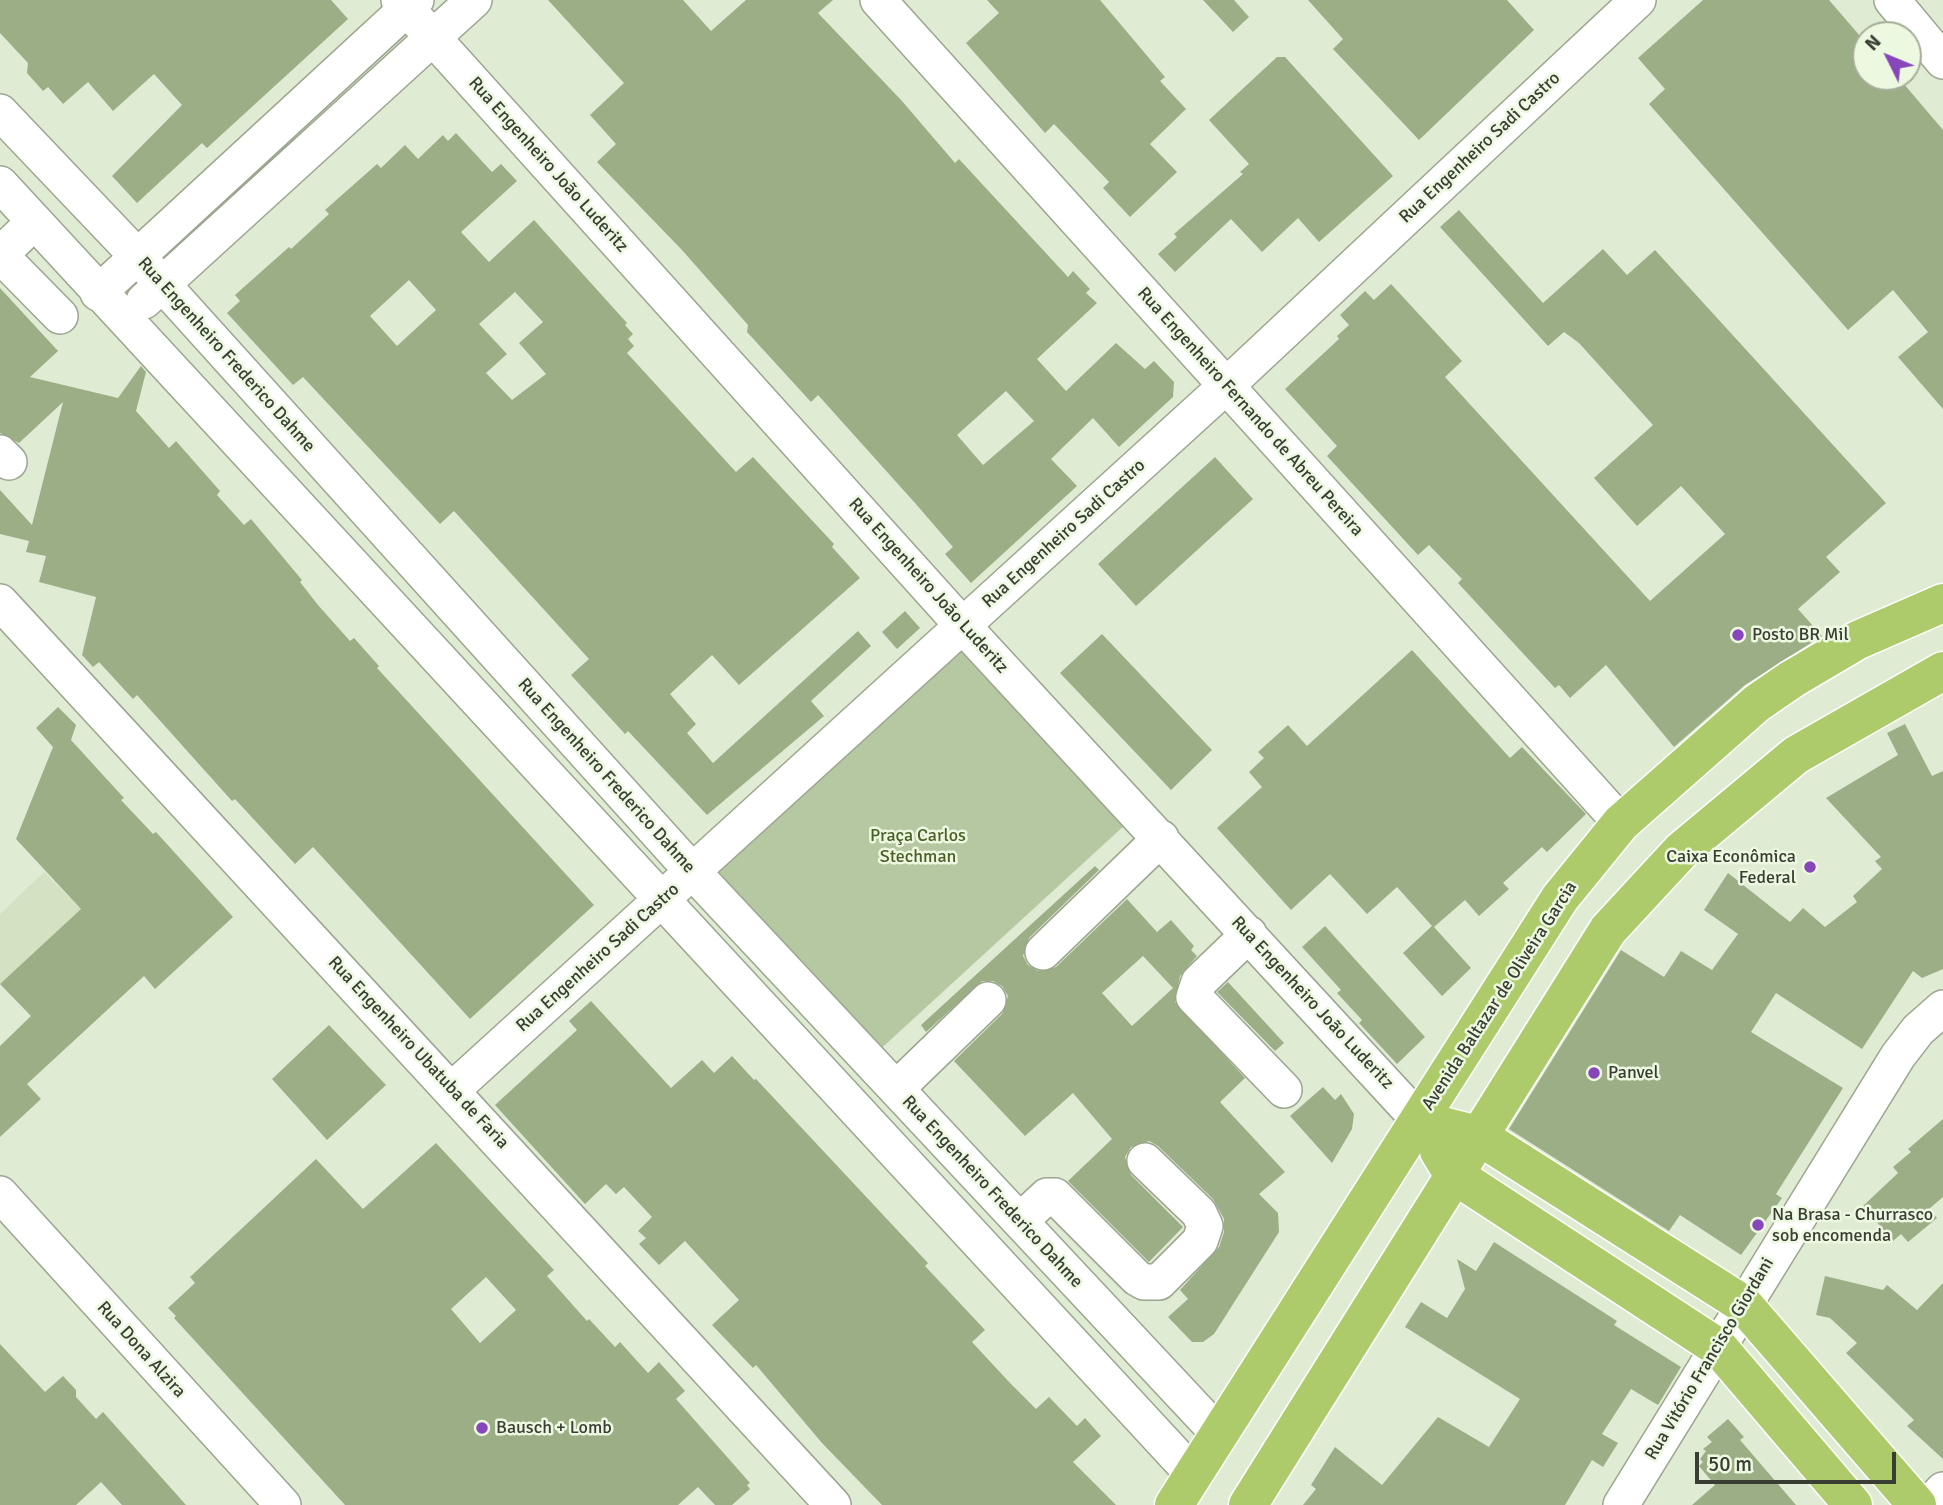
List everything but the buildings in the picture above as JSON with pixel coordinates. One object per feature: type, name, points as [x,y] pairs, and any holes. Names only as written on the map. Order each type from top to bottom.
[{"type":"main road","name":"Avenida Baltazar de Oliveira Garcia","points":[[1183,1490],[1560,898],[1621,823],[1757,703],[1792,678],[1858,640],[1943,603]]},
{"type":"main road","points":[[1248,1505],[1477,1135],[1608,930],[1682,850],[1796,755],[1943,671]]},
{"type":"main road","points":[[1419,1120],[1477,1135],[1743,1304],[1917,1505]]},
{"type":"main road","name":"Rua Engenheiro João Luderitz","points":[[1419,1120],[1453,1174]]},
{"type":"main road","points":[[1453,1174],[1719,1348],[1853,1505]]},
{"type":"street","points":[[134,331],[172,297],[433,37],[474,0]]},
{"type":"street","name":"Rua Engenheiro Fernando de Abreu Pereira","points":[[878,0],[1621,823]]},
{"type":"street","name":"Rua Engenheiro Sadi Castro","points":[[452,1090],[1226,386],[1639,0]]},
{"type":"street","points":[[1892,0],[1943,61]]},
{"type":"street","points":[[98,293],[407,3]]},
{"type":"street","name":"Rua Engenheiro João Luderitz","points":[[407,3],[433,37],[963,626],[1419,1120]]},
{"type":"street","name":"Rua Engenheiro Frederico Dahme","points":[[0,112],[138,257],[693,872],[1219,1434]]},
{"type":"street","points":[[61,316],[0,255],[13,207],[75,267],[662,901],[1183,1490]]},
{"type":"street","points":[[75,267],[113,230]]},
{"type":"street","name":"Rua Engenheiro Ubatuba de Faria","points":[[0,603],[833,1505]]},
{"type":"street","points":[[1043,952],[1161,838]]},
{"type":"street","points":[[1248,934],[1199,982],[1194,997],[1284,1090]]},
{"type":"street","points":[[896,1089],[988,1000]]},
{"type":"street","name":"Rua Vitório Francisco Giordani","points":[[1620,1505],[1898,1056],[1918,1030],[1943,1008]]},
{"type":"street","points":[[1020,1221],[1047,1196],[1055,1196],[1137,1278],[1144,1282],[1158,1282],[1200,1241],[1205,1226],[1199,1213],[1145,1161]]},
{"type":"street","name":"Rua Dona Alzira","points":[[0,1194],[283,1505]]},
{"type":"street","points":[[1929,1505],[1943,1490]]},
{"type":"shaded area","points":[[44,872],[81,909],[0,984],[0,914]]},
{"type":"green space","name":"Praça Carlos Stechman","points":[[959,641],[1126,824],[874,1055],[706,872]]},
{"type":"place","name":"Posto BR Mil","points":[[1738,635]]},
{"type":"place","name":"Caixa Econômica Federal","points":[[1810,867]]},
{"type":"place","name":"Panvel","points":[[1594,1073]]},
{"type":"place","name":"Na Brasa - Churrasco sob encomenda","points":[[1758,1225]]},
{"type":"place","name":"Bausch + Lomb","points":[[482,1428]]}]
